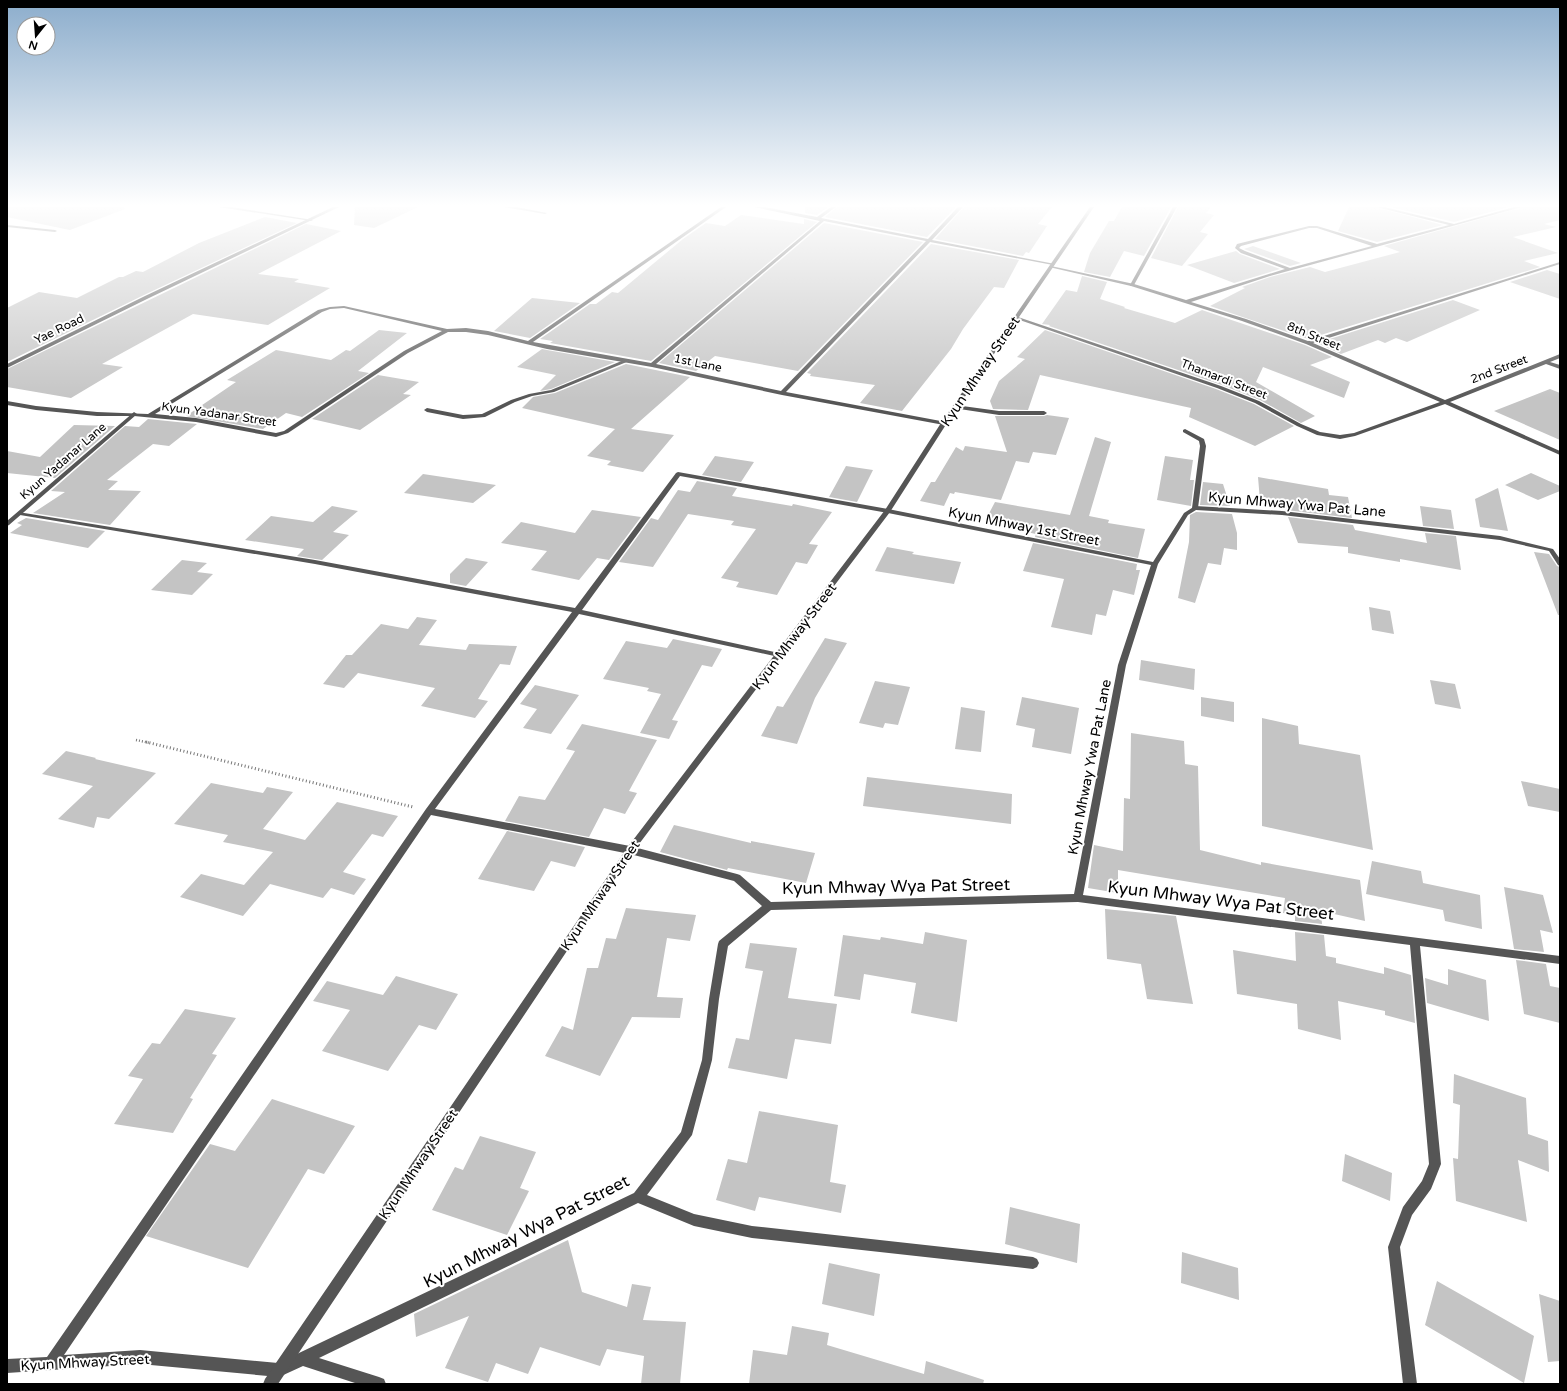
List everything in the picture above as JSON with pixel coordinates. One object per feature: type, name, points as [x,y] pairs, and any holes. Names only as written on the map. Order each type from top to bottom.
[{"type":"street","name":"Yae Road","points":[[7,366],[201,272]]},
{"type":"street","points":[[529,343],[631,272]]},
{"type":"street","points":[[652,365],[760,272]]},
{"type":"street","points":[[782,393],[899,272]]},
{"type":"street","name":"Kyun Mhway Street","points":[[7,1366],[140,1357],[279,1370],[630,850],[888,511],[955,407],[1047,272]]},
{"type":"street","name":"8th Street","points":[[1080,272],[1132,285],[1244,320],[1308,343],[1560,453]]},
{"type":"street","points":[[1132,285],[1139,272]]},
{"type":"street","points":[[1185,302],[1281,272]]},
{"type":"street","points":[[1308,343],[1529,272]]},
{"type":"street","points":[[150,415],[320,311],[330,308],[344,307],[447,331]]},
{"type":"street","name":"Thamardi Street","points":[[1016,318],[1219,387],[1257,402],[1319,434],[1340,437],[1355,434],[1445,402]]},
{"type":"street","name":"1st Lane","points":[[447,331],[466,330],[488,333],[529,343],[652,365],[782,393],[944,424]]},
{"type":"street","name":"Kyun Yadanar Street","points":[[7,403],[36,408],[97,414],[134,414],[196,420],[276,435],[286,432],[406,352],[447,331]]},
{"type":"street","name":"2nd Street","points":[[1445,402],[1560,356]]},
{"type":"street","points":[[427,410],[463,417],[483,416],[513,401],[531,395],[552,391],[626,361]]},
{"type":"street","points":[[1546,362],[1560,368]]},
{"type":"street","points":[[955,407],[999,413],[1044,413]]},
{"type":"street","name":"Kyun Yadanar Lane","points":[[7,524],[134,414]]},
{"type":"street","points":[[1184,431],[1202,440],[1204,446],[1195,508]]},
{"type":"street","name":"Kyun Mhway 1st Street","points":[[577,611],[678,474],[888,511],[1155,564]]},
{"type":"street","name":"Kyun Mhway Ywa Pat Lane","points":[[1078,898],[1122,665],[1155,564],[1186,514],[1195,508],[1282,513],[1500,538],[1551,550],[1560,564]]},
{"type":"street","points":[[20,513],[315,562],[577,611],[779,655]]},
{"type":"street","points":[[50,1364],[429,811],[577,611]]},
{"type":"street","points":[[429,811],[630,850],[737,878],[769,906]]},
{"type":"street","name":"Kyun Mhway Wya Pat Street","points":[[279,1370],[638,1197],[686,1135],[707,1060],[714,999],[723,944],[769,906],[1078,898],[1560,960]]},
{"type":"street","points":[[1410,1384],[1394,1247],[1407,1211],[1427,1185],[1435,1164],[1415,941]]},
{"type":"street","points":[[638,1197],[694,1220],[752,1232],[1033,1263]]},
{"type":"street","points":[[303,1359],[380,1384]]},
{"type":"street","points":[[270,1384],[279,1370]]},
{"type":"path","points":[[136,740],[429,811]]},
{"type":"building","points":[[134,272],[193,272],[7,362],[7,308],[39,292],[77,298],[119,277],[123,277]]},
{"type":"building","points":[[207,272],[262,272],[258,274],[299,279],[294,282],[330,288],[268,325],[193,314],[102,364],[123,367],[71,398],[7,387],[7,369]]},
{"type":"building","points":[[643,272],[757,272],[651,361],[550,343],[553,341],[540,339],[590,304],[596,304],[612,292],[618,293]]},
{"type":"building","points":[[766,272],[894,272],[798,371],[715,356],[696,371],[659,363]]},
{"type":"building","points":[[904,272],[1013,272],[1004,288],[994,287],[963,329],[951,349],[902,411],[860,403],[875,385],[810,376],[811,374],[807,373]]},
{"type":"building","points":[[1084,272],[1113,272],[1110,277]]},
{"type":"building","points":[[1205,272],[1270,272],[1234,283]]},
{"type":"building","points":[[1290,272],[1524,272],[1308,339],[1210,306],[1245,288],[1242,287],[1270,277]]},
{"type":"building","points":[[1541,272],[1553,272],[1560,274],[1560,299],[1510,282]]},
{"type":"building","points":[[1082,276],[1107,282],[1100,299],[1125,307],[1124,308],[1175,323],[1202,310],[1305,345],[1332,357],[1310,365],[1350,382],[1344,398],[1263,367],[1256,382],[1315,416],[1301,423],[1260,400],[1222,385],[1049,326],[1050,325],[1042,324],[1066,290],[1077,292]]},
{"type":"building","points":[[532,298],[580,303],[530,338],[494,331]]},
{"type":"building","points":[[1453,300],[1480,310],[1407,342],[1396,338],[1385,343],[1378,340],[1341,354],[1317,343]]},
{"type":"building","points":[[379,330],[407,333],[358,371],[369,373],[302,417],[286,413],[263,429],[186,416],[236,382],[227,380],[276,350],[331,360],[346,350],[350,351]]},
{"type":"building","points":[[1045,330],[1216,389],[1254,404],[1294,426],[1255,446],[1189,417],[1191,408],[1040,375],[1028,410],[993,409],[990,401],[999,381],[1025,359],[1017,357]]},
{"type":"building","points":[[542,349],[615,362],[551,389],[540,391],[556,375],[517,367]]},
{"type":"building","points":[[626,364],[690,377],[631,429],[674,435],[643,472],[607,465],[611,461],[587,456],[615,429],[522,408],[533,397],[555,393]]},
{"type":"building","points":[[378,375],[419,382],[403,394],[411,395],[360,430],[312,419]]},
{"type":"building","points":[[1550,389],[1560,393],[1560,440],[1494,411]]},
{"type":"building","points":[[1047,415],[1069,418],[1056,455],[1033,452],[1029,463],[1016,461],[1001,500],[955,492],[954,494],[950,493],[944,506],[920,501],[931,482],[935,482],[956,447],[963,451],[965,446],[1007,452],[995,416]]},
{"type":"building","points":[[148,419],[197,424],[169,446],[153,444],[107,480],[118,481],[108,490],[141,491],[110,525],[33,513],[65,492],[51,491],[125,426],[139,427]]},
{"type":"building","points":[[74,425],[115,426],[55,478],[7,473],[7,451],[40,457]]},
{"type":"building","points":[[1095,437],[1111,442],[1089,516],[1109,520],[1108,523],[1145,529],[1138,558],[1035,537],[1036,534],[984,523],[995,502],[1070,515]]},
{"type":"building","points":[[715,456],[754,462],[741,482],[702,475]]},
{"type":"building","points":[[1165,456],[1193,460],[1190,480],[1194,480],[1191,506],[1157,500]]},
{"type":"building","points":[[846,466],[873,470],[857,502],[829,497]]},
{"type":"building","points":[[1531,473],[1560,486],[1560,491],[1538,500],[1505,485]]},
{"type":"building","points":[[423,474],[496,485],[473,503],[404,493]]},
{"type":"building","points":[[1258,477],[1328,489],[1329,495],[1348,497],[1352,518],[1286,510],[1283,504],[1260,501]]},
{"type":"building","points":[[697,481],[737,488],[732,496],[792,506],[793,504],[832,512],[809,544],[818,545],[807,564],[796,562],[777,595],[736,587],[739,582],[721,578],[756,529],[731,525],[734,521],[688,514],[653,567],[619,562],[651,518],[658,520],[678,490],[690,492]]},
{"type":"building","points":[[1203,482],[1223,484],[1230,506],[1200,505]]},
{"type":"building","points":[[1498,488],[1508,531],[1480,527],[1475,499]]},
{"type":"building","points":[[332,506],[358,511],[333,532],[349,535],[322,560],[297,556],[304,549],[245,540],[271,516],[313,522]]},
{"type":"building","points":[[1420,506],[1451,510],[1454,529],[1423,526]]},
{"type":"building","points":[[592,510],[641,517],[609,560],[597,558],[579,580],[531,570],[547,551],[501,543],[521,522],[575,533]]},
{"type":"building","points":[[1196,512],[1232,514],[1237,533],[1237,550],[1224,548],[1221,565],[1208,563],[1195,603],[1178,598],[1189,542],[1190,515]]},
{"type":"building","points":[[1288,517],[1353,525],[1355,530],[1427,543],[1425,533],[1456,536],[1461,570],[1400,559],[1400,562],[1348,553],[1348,547],[1298,543]]},
{"type":"building","points":[[26,518],[105,531],[88,548],[10,533],[22,525],[17,523]]},
{"type":"building","points":[[1033,543],[1137,564],[1136,570],[1140,570],[1134,595],[1113,590],[1106,616],[1096,614],[1092,635],[1051,627],[1064,579],[1023,571]]},
{"type":"building","points":[[887,547],[914,552],[912,554],[961,562],[954,584],[875,571]]},
{"type":"building","points":[[1534,552],[1549,554],[1557,566],[1560,567],[1560,615],[1558,615]]},
{"type":"building","points":[[466,558],[488,562],[466,586],[450,583],[450,574]]},
{"type":"building","points":[[182,560],[207,563],[197,572],[213,574],[192,595],[151,590]]},
{"type":"building","points":[[1369,607],[1390,611],[1394,634],[1372,630]]},
{"type":"building","points":[[417,617],[437,620],[419,645],[466,650],[469,644],[517,646],[510,665],[500,664],[478,699],[488,701],[475,718],[421,706],[435,688],[358,673],[344,688],[323,684],[346,655],[352,655],[381,624],[408,629]]},
{"type":"building","points":[[825,638],[847,643],[815,698],[797,744],[761,736],[777,706],[783,707]]},
{"type":"building","points":[[673,639],[722,649],[712,667],[702,665],[672,720],[678,721],[669,739],[640,733],[661,694],[647,691],[649,688],[603,679],[626,641],[667,648]]},
{"type":"building","points":[[1141,660],[1195,669],[1194,690],[1139,680]]},
{"type":"building","points":[[1430,680],[1455,684],[1461,709],[1435,704]]},
{"type":"building","points":[[875,681],[910,687],[898,725],[885,723],[883,728],[859,723]]},
{"type":"building","points":[[535,685],[579,695],[551,734],[523,728],[537,709],[520,704]]},
{"type":"building","points":[[1022,697],[1079,708],[1071,754],[1032,747],[1035,729],[1016,725]]},
{"type":"building","points":[[1201,697],[1234,702],[1234,722],[1201,716]]},
{"type":"building","points":[[961,707],[985,711],[981,752],[955,749]]},
{"type":"building","points":[[1262,718],[1298,726],[1299,744],[1360,755],[1373,850],[1262,826]]},
{"type":"building","points":[[582,724],[657,740],[629,791],[637,793],[625,814],[604,808],[589,837],[505,821],[519,796],[545,800],[575,751],[566,749]]},
{"type":"building","points":[[1131,733],[1184,741],[1185,764],[1198,766],[1200,850],[1261,865],[1261,862],[1360,880],[1365,921],[1321,911],[1322,924],[1295,921],[1295,915],[1283,913],[1285,898],[1118,870],[1118,893],[1088,888],[1094,845],[1123,851],[1124,798],[1130,799]]},
{"type":"building","points":[[66,751],[156,773],[109,819],[97,817],[94,828],[58,819],[93,786],[42,774]]},
{"type":"building","points":[[867,777],[1012,794],[1011,824],[863,806]]},
{"type":"building","points":[[1521,781],[1560,789],[1560,812],[1528,806]]},
{"type":"building","points":[[211,783],[263,793],[267,787],[293,792],[263,829],[305,840],[337,802],[398,816],[383,837],[372,834],[343,872],[366,879],[354,895],[331,888],[323,898],[270,884],[243,916],[180,897],[201,874],[244,885],[273,852],[223,842],[228,835],[174,824]]},
{"type":"building","points":[[674,825],[751,843],[751,841],[815,853],[806,883],[728,868],[727,870],[660,852]]},
{"type":"building","points":[[507,831],[585,847],[575,867],[551,861],[534,891],[478,879]]},
{"type":"building","points":[[1372,861],[1421,871],[1423,883],[1480,895],[1482,929],[1445,921],[1443,910],[1366,894]]},
{"type":"building","points":[[1504,887],[1543,895],[1553,933],[1540,930],[1544,952],[1514,949]]},
{"type":"building","points":[[626,908],[696,915],[690,941],[667,938],[657,997],[683,998],[680,1018],[632,1017],[600,1076],[545,1056],[562,1026],[573,1030],[587,968],[598,968],[606,938],[616,939]]},
{"type":"building","points":[[1105,909],[1176,916],[1193,1004],[1147,999],[1141,964],[1107,959]]},
{"type":"building","points":[[925,932],[967,940],[957,1022],[911,1013],[916,983],[864,974],[860,1000],[834,996],[843,935],[880,940],[881,937],[923,944]]},
{"type":"building","points":[[1295,932],[1324,935],[1326,956],[1336,958],[1336,963],[1384,974],[1384,967],[1411,975],[1415,1023],[1385,1015],[1385,1011],[1338,1001],[1341,1040],[1298,1029],[1297,1004],[1237,994],[1233,950],[1296,961]]},
{"type":"building","points":[[750,943],[797,948],[788,998],[837,1004],[831,1044],[795,1039],[787,1079],[728,1068],[736,1038],[749,1040],[763,971],[745,968]]},
{"type":"building","points":[[1516,960],[1546,964],[1550,986],[1560,988],[1560,1023],[1524,1014]]},
{"type":"building","points":[[1448,969],[1486,980],[1489,1021],[1427,1003],[1425,978],[1448,985]]},
{"type":"building","points":[[396,976],[458,994],[436,1030],[419,1025],[388,1071],[322,1051],[350,1010],[313,1001],[327,981],[383,995]]},
{"type":"building","points":[[185,1009],[236,1018],[212,1054],[217,1055],[190,1098],[193,1099],[173,1133],[114,1124],[143,1079],[128,1076],[152,1043],[160,1044]]},
{"type":"building","points":[[1454,1074],[1526,1098],[1528,1134],[1548,1141],[1549,1172],[1518,1160],[1527,1222],[1456,1201],[1453,1158],[1458,1159],[1460,1105],[1453,1103]]},
{"type":"building","points":[[272,1099],[355,1126],[324,1174],[308,1169],[248,1268],[146,1236],[210,1144],[235,1151]]},
{"type":"building","points":[[759,1111],[838,1125],[830,1182],[846,1185],[841,1213],[759,1197],[755,1211],[716,1200],[728,1159],[747,1163]]},
{"type":"building","points":[[480,1136],[536,1152],[520,1188],[529,1191],[507,1235],[432,1210],[455,1167],[463,1170]]},
{"type":"building","points":[[1345,1154],[1392,1173],[1390,1201],[1342,1181]]},
{"type":"building","points":[[1010,1207],[1080,1224],[1077,1263],[1005,1244]]},
{"type":"building","points":[[568,1240],[582,1292],[627,1307],[632,1284],[651,1287],[643,1320],[686,1322],[680,1384],[641,1384],[644,1356],[607,1349],[600,1366],[540,1347],[528,1374],[496,1363],[488,1382],[445,1368],[469,1316],[416,1337],[414,1314]]},
{"type":"building","points":[[1182,1252],[1238,1268],[1239,1300],[1181,1283]]},
{"type":"building","points":[[829,1263],[880,1274],[874,1316],[822,1304]]},
{"type":"building","points":[[1437,1281],[1534,1336],[1524,1383],[1425,1325]]},
{"type":"building","points":[[1539,1294],[1560,1301],[1560,1361],[1548,1362]]},
{"type":"building","points":[[792,1326],[829,1333],[827,1345],[924,1374],[926,1361],[984,1380],[983,1384],[749,1384],[753,1350],[787,1355]]}]
